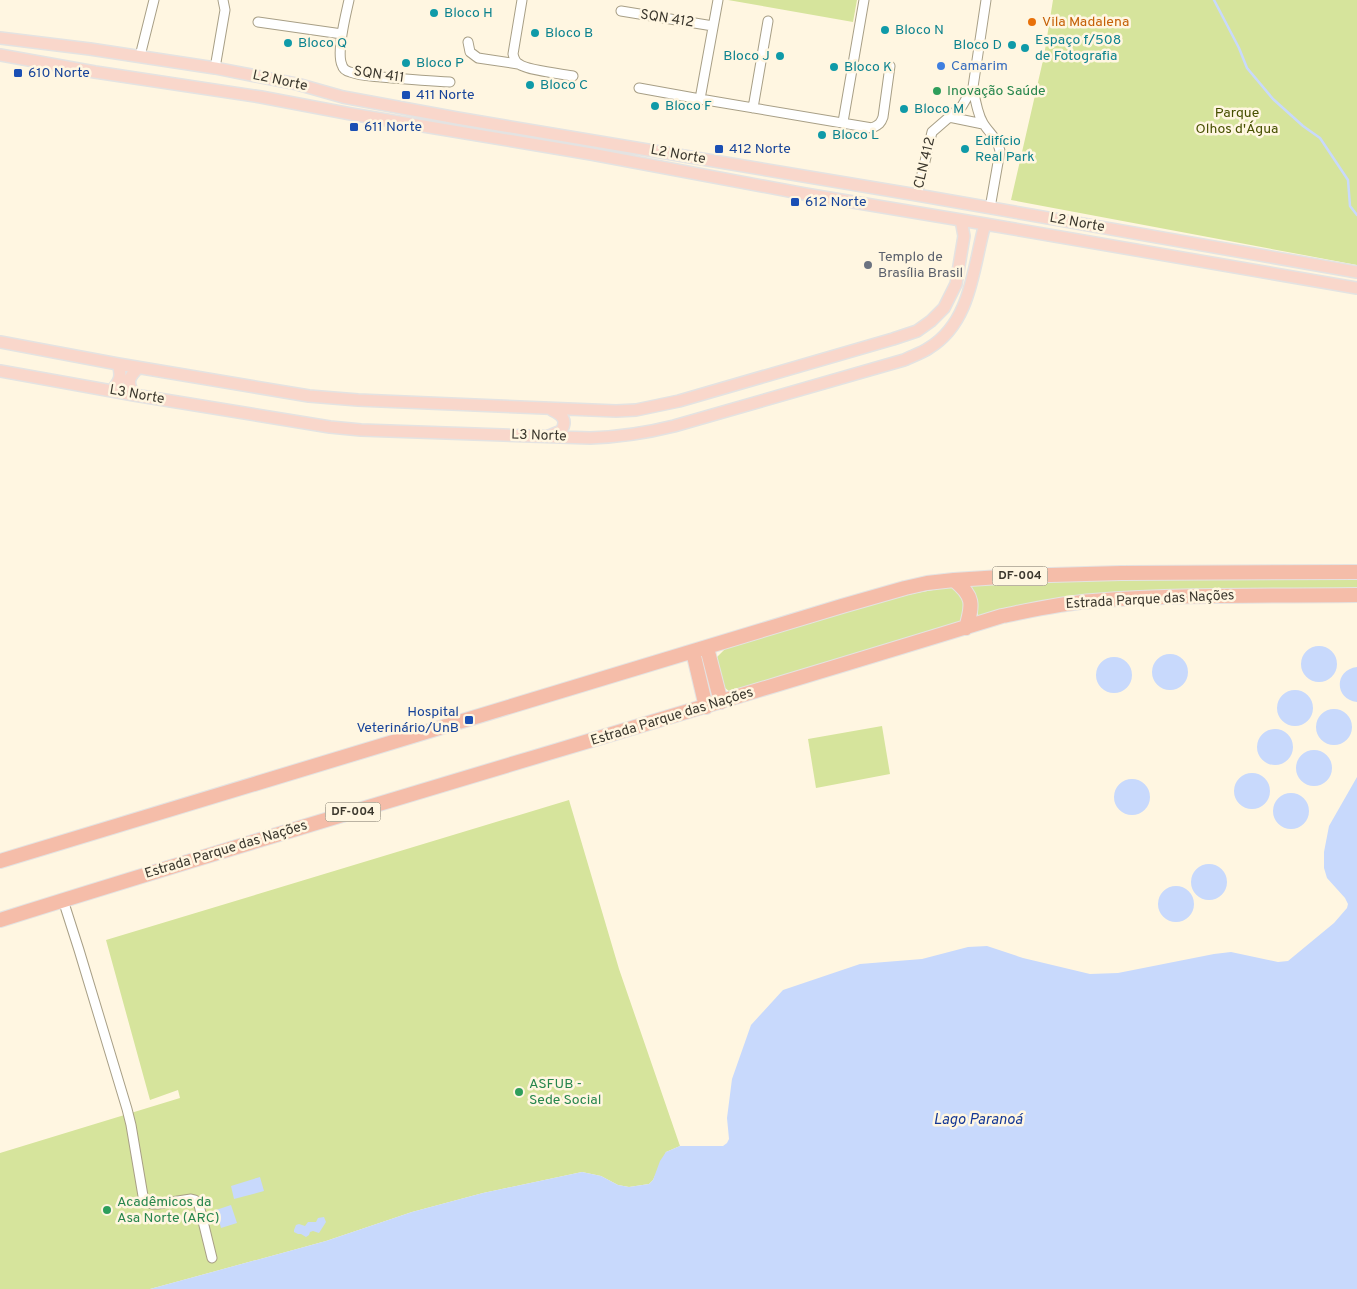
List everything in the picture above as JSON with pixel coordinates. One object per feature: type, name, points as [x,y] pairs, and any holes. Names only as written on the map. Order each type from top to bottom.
[{"type":"highway","name":"Estrada Parque das Nações","points":[[0,861],[905,588],[927,583],[1016,576],[1121,573],[1357,572]]},
{"type":"highway","points":[[954,580],[965,589],[970,599],[971,611],[966,628]]},
{"type":"highway","name":"Estrada Parque das Nações","points":[[0,920],[255,841],[1002,616],[1092,601],[1158,597],[1357,595]]},
{"type":"highway","points":[[707,648],[721,702]]},
{"type":"highway","points":[[693,652],[706,706]]},
{"type":"main road","name":"L2 Norte","points":[[0,38],[216,68],[297,84],[350,98],[527,130],[918,195],[1357,272]]},
{"type":"main road","points":[[86,70],[90,49]]},
{"type":"main road","name":"L2 Norte","points":[[0,55],[261,97],[805,194],[1357,288]]},
{"type":"main road","points":[[261,97],[267,85],[267,78]]},
{"type":"main road","points":[[520,142],[519,139],[527,130]]},
{"type":"main road","points":[[864,203],[863,198],[867,187]]},
{"type":"main road","name":"L3 Norte","points":[[0,342],[138,368],[319,397],[552,410],[636,410],[659,406],[917,331],[944,308],[956,284],[964,236],[961,220]]},
{"type":"main road","name":"L3 Norte","points":[[0,371],[337,428],[547,436],[616,437],[646,433],[904,360],[930,348],[947,333],[958,318],[966,302],[985,224]]},
{"type":"main road","points":[[112,390],[120,378],[118,364]]},
{"type":"main road","points":[[134,395],[129,384],[130,377],[138,368]]},
{"type":"main road","points":[[547,436],[561,430],[565,423],[561,414],[552,410]]},
{"type":"street","points":[[140,56],[154,0]]},
{"type":"street","points":[[216,68],[225,10],[223,0]]},
{"type":"street","name":"SQN 411","points":[[349,0],[342,34],[340,62],[343,68],[356,74],[407,80],[450,82]]},
{"type":"street","points":[[518,64],[513,54],[522,0]]},
{"type":"street","name":"SQN 412","points":[[700,99],[718,0]]},
{"type":"street","points":[[843,122],[864,0]]},
{"type":"street","points":[[986,0],[973,87],[977,108],[983,124],[998,141],[1000,151],[990,208]]},
{"type":"street","name":"SQN 412","points":[[621,11],[713,26]]},
{"type":"street","points":[[753,108],[768,21]]},
{"type":"street","points":[[258,22],[342,34]]},
{"type":"street","points":[[468,42],[470,52],[478,58],[518,64],[526,68],[573,76]]},
{"type":"street","points":[[639,88],[872,128],[882,122],[890,66]]},
{"type":"street","name":"CLN 412","points":[[918,195],[932,132],[962,106],[973,87]]},
{"type":"street","points":[[949,117],[983,124]]},
{"type":"street","points":[[62,900],[88,978],[127,1109],[145,1201],[152,1204],[191,1198],[196,1200],[212,1258]]},
{"type":"green space","points":[[728,0],[857,0],[853,22]]},
{"type":"green space","name":"Parque Olhos d'Água","points":[[1053,0],[1357,0],[1357,265],[1011,200],[1044,56]]},
{"type":"green space","points":[[1357,577],[1357,588],[1165,590],[1108,593],[1053,601],[979,618],[970,585],[1003,582]]},
{"type":"green space","points":[[950,587],[955,589],[966,602],[963,619],[959,623],[730,692],[724,687],[716,658],[725,649],[861,607],[916,593]]},
{"type":"green space","points":[[882,726],[890,774],[816,788],[808,739]]},
{"type":"green space","points":[[569,800],[619,969],[680,1146],[666,1152],[653,1180],[649,1184],[629,1187],[618,1185],[601,1176],[582,1172],[483,1193],[412,1212],[326,1241],[150,1289],[0,1289],[0,1153],[180,1098],[178,1090],[150,1100],[106,940]]},
{"type":"water","points":[[1319,646],[1332,651],[1337,664],[1332,677],[1319,682],[1306,677],[1301,664],[1306,651]]},
{"type":"water","points":[[1170,654],[1182,660],[1188,672],[1182,684],[1170,690],[1158,684],[1152,672],[1158,660]]},
{"type":"water","points":[[1114,657],[1127,662],[1132,675],[1127,688],[1114,693],[1101,688],[1096,675],[1101,662]]},
{"type":"water","points":[[1357,667],[1357,702],[1349,700],[1344,696],[1340,684],[1344,673],[1349,669]]},
{"type":"water","points":[[1295,690],[1307,696],[1313,708],[1307,720],[1295,726],[1283,720],[1277,708],[1283,696]]},
{"type":"water","points":[[1334,709],[1346,715],[1352,727],[1346,739],[1334,745],[1322,739],[1316,727],[1322,715]]},
{"type":"water","points":[[1275,729],[1287,735],[1293,747],[1287,759],[1275,765],[1263,759],[1257,747],[1263,735]]},
{"type":"water","points":[[1314,750],[1326,756],[1332,768],[1326,780],[1314,786],[1302,780],[1296,768],[1302,756]]},
{"type":"water","points":[[1252,773],[1265,778],[1270,791],[1265,804],[1252,809],[1239,804],[1234,791],[1239,778]]},
{"type":"water","name":"Lago Paranoá","points":[[1357,777],[1357,1289],[150,1289],[326,1241],[412,1212],[483,1193],[582,1172],[601,1176],[618,1185],[629,1187],[649,1184],[653,1180],[660,1161],[666,1152],[680,1146],[723,1146],[727,1143],[729,1139],[727,1118],[732,1079],[751,1025],[783,990],[860,964],[922,959],[968,947],[987,946],[1023,958],[1090,974],[1118,973],[1231,952],[1278,962],[1288,961],[1334,923],[1347,908],[1348,904],[1345,898],[1327,878],[1324,868],[1324,852],[1329,826]]},
{"type":"water","points":[[1132,779],[1145,784],[1150,797],[1145,810],[1132,815],[1119,810],[1114,797],[1119,784]]},
{"type":"water","points":[[1291,793],[1304,798],[1309,811],[1304,824],[1291,829],[1278,824],[1273,811],[1278,798]]},
{"type":"water","points":[[1209,864],[1221,870],[1227,882],[1221,894],[1209,900],[1197,894],[1191,882],[1197,870]]},
{"type":"water","points":[[1176,886],[1188,892],[1194,904],[1188,916],[1176,922],[1164,916],[1158,904],[1164,892]]},
{"type":"water","points":[[260,1177],[264,1191],[234,1199],[231,1186]]},
{"type":"water","points":[[231,1205],[237,1223],[221,1228],[216,1210]]},
{"type":"water","points":[[324,1217],[326,1222],[319,1233],[313,1231],[306,1237],[294,1232],[296,1225],[305,1226],[308,1222],[316,1222],[318,1218]]},
{"type":"waterway","points":[[1214,0],[1239,48],[1247,68],[1273,99],[1303,126],[1320,138],[1348,180],[1350,206],[1357,215]]},
{"type":"place","name":"Bloco H","points":[[434,13]]},
{"type":"place","name":"Vila Madalena","points":[[1032,22]]},
{"type":"place","name":"Bloco N","points":[[885,30]]},
{"type":"place","name":"Bloco B","points":[[535,33]]},
{"type":"place","name":"Bloco Q","points":[[288,43]]},
{"type":"place","name":"Bloco D","points":[[1012,45]]},
{"type":"place","name":"Espaço f/508 de Fotografia","points":[[1025,48]]},
{"type":"place","name":"Bloco J","points":[[780,56]]},
{"type":"place","name":"Bloco P","points":[[406,63]]},
{"type":"place","name":"Camarim","points":[[941,66]]},
{"type":"place","name":"Bloco K","points":[[834,67]]},
{"type":"place","name":"610 Norte","points":[[18,73]]},
{"type":"place","name":"Bloco C","points":[[530,85]]},
{"type":"place","name":"Inovação Saúde","points":[[937,91]]},
{"type":"place","name":"411 Norte","points":[[406,95]]},
{"type":"place","name":"Bloco F","points":[[655,106]]},
{"type":"place","name":"Bloco M","points":[[904,109]]},
{"type":"place","name":"611 Norte","points":[[354,127]]},
{"type":"place","name":"Bloco L","points":[[822,135]]},
{"type":"place","name":"412 Norte","points":[[719,149]]},
{"type":"place","name":"Edifício Real Park","points":[[965,149]]},
{"type":"place","name":"612 Norte","points":[[795,202]]},
{"type":"place","name":"Templo de Brasília Brasil","points":[[868,265]]},
{"type":"place","name":"Hospital Veterinário/UnB","points":[[469,720]]},
{"type":"place","name":"ASFUB - Sede Social","points":[[519,1092]]},
{"type":"place","name":"Acadêmicos da Asa Norte (ARC)","points":[[107,1210]]}]
